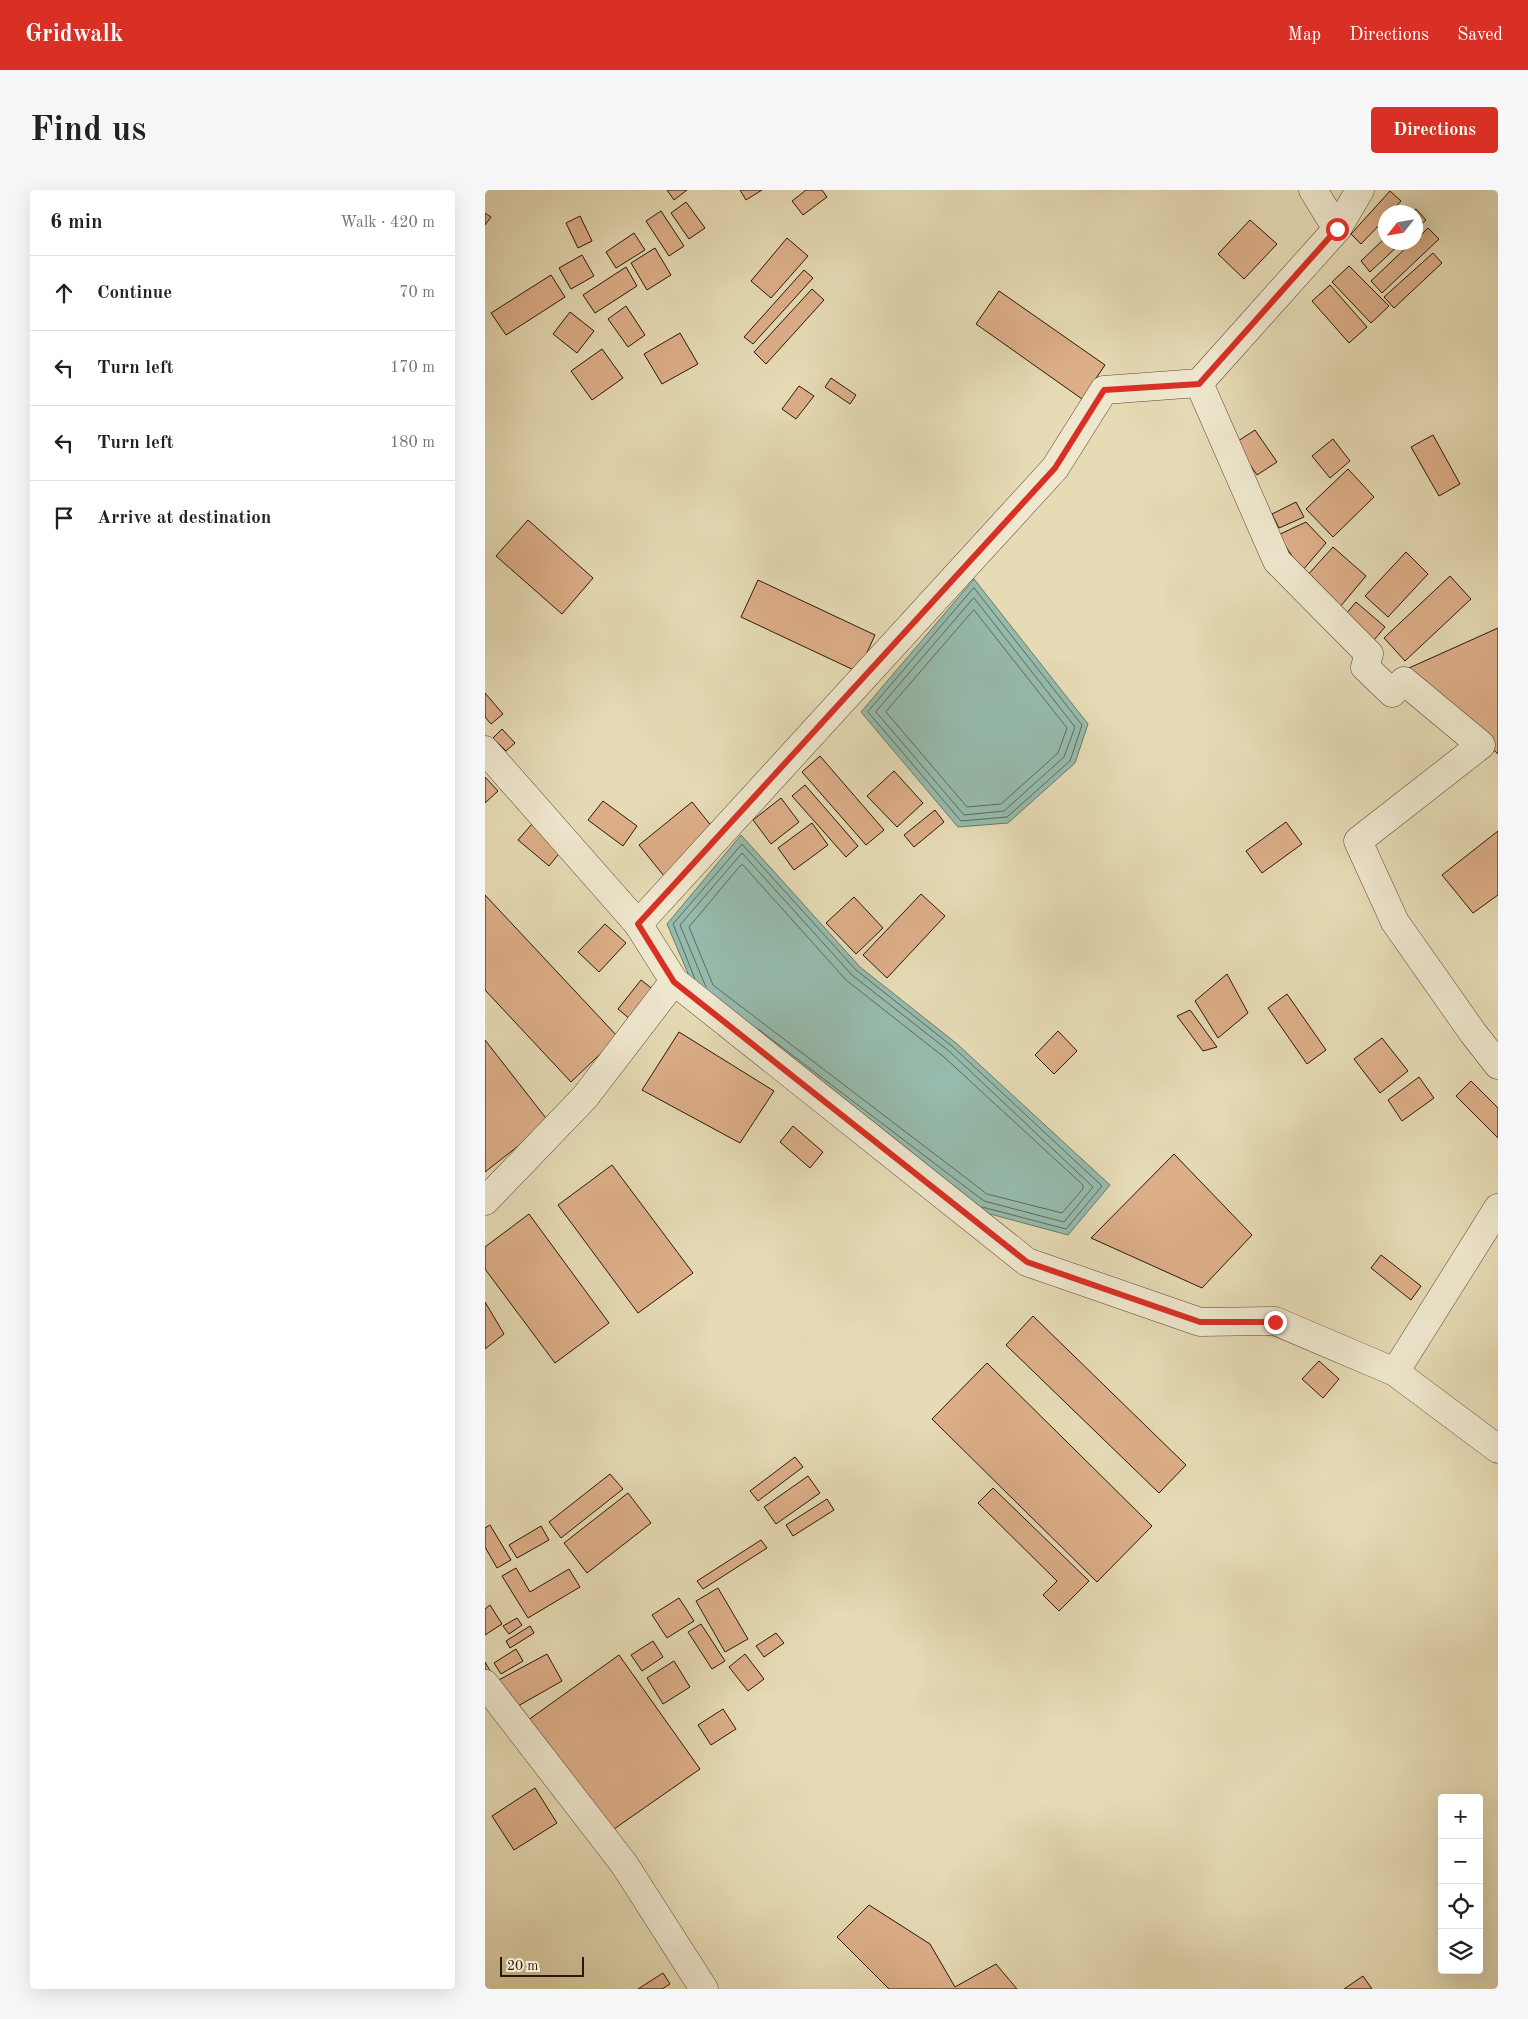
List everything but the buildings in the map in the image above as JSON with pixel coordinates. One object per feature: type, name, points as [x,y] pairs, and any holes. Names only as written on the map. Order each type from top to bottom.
[{"type":"street","points":[[1313,190],[1337,229]]},
{"type":"street","points":[[638,924],[1055,468],[1104,390],[1199,384],[1337,229],[1360,190]]},
{"type":"street","points":[[1199,384],[1277,561],[1369,654],[1365,667],[1391,693],[1404,681],[1481,745],[1358,841],[1395,922],[1473,1033],[1498,1065]]},
{"type":"street","points":[[485,750],[638,924],[674,982],[1027,1262],[1200,1322],[1275,1322],[1395,1372],[1498,1449]]},
{"type":"street","points":[[485,1201],[585,1097],[674,982]]},
{"type":"street","points":[[1395,1372],[1498,1208]]},
{"type":"street","points":[[485,1684],[624,1864],[704,1989]]},
{"type":"water","points":[[974,579],[1088,724],[1075,763],[1008,823],[958,827],[861,712]]},
{"type":"water","points":[[741,835],[860,967],[956,1043],[1110,1185],[1068,1235],[979,1211],[698,997],[667,924]]},
{"type":"route","points":[[1275,1322],[1200,1322],[1027,1262],[674,982],[638,924],[1055,468],[1104,390],[1199,384],[1337,229]]}]
